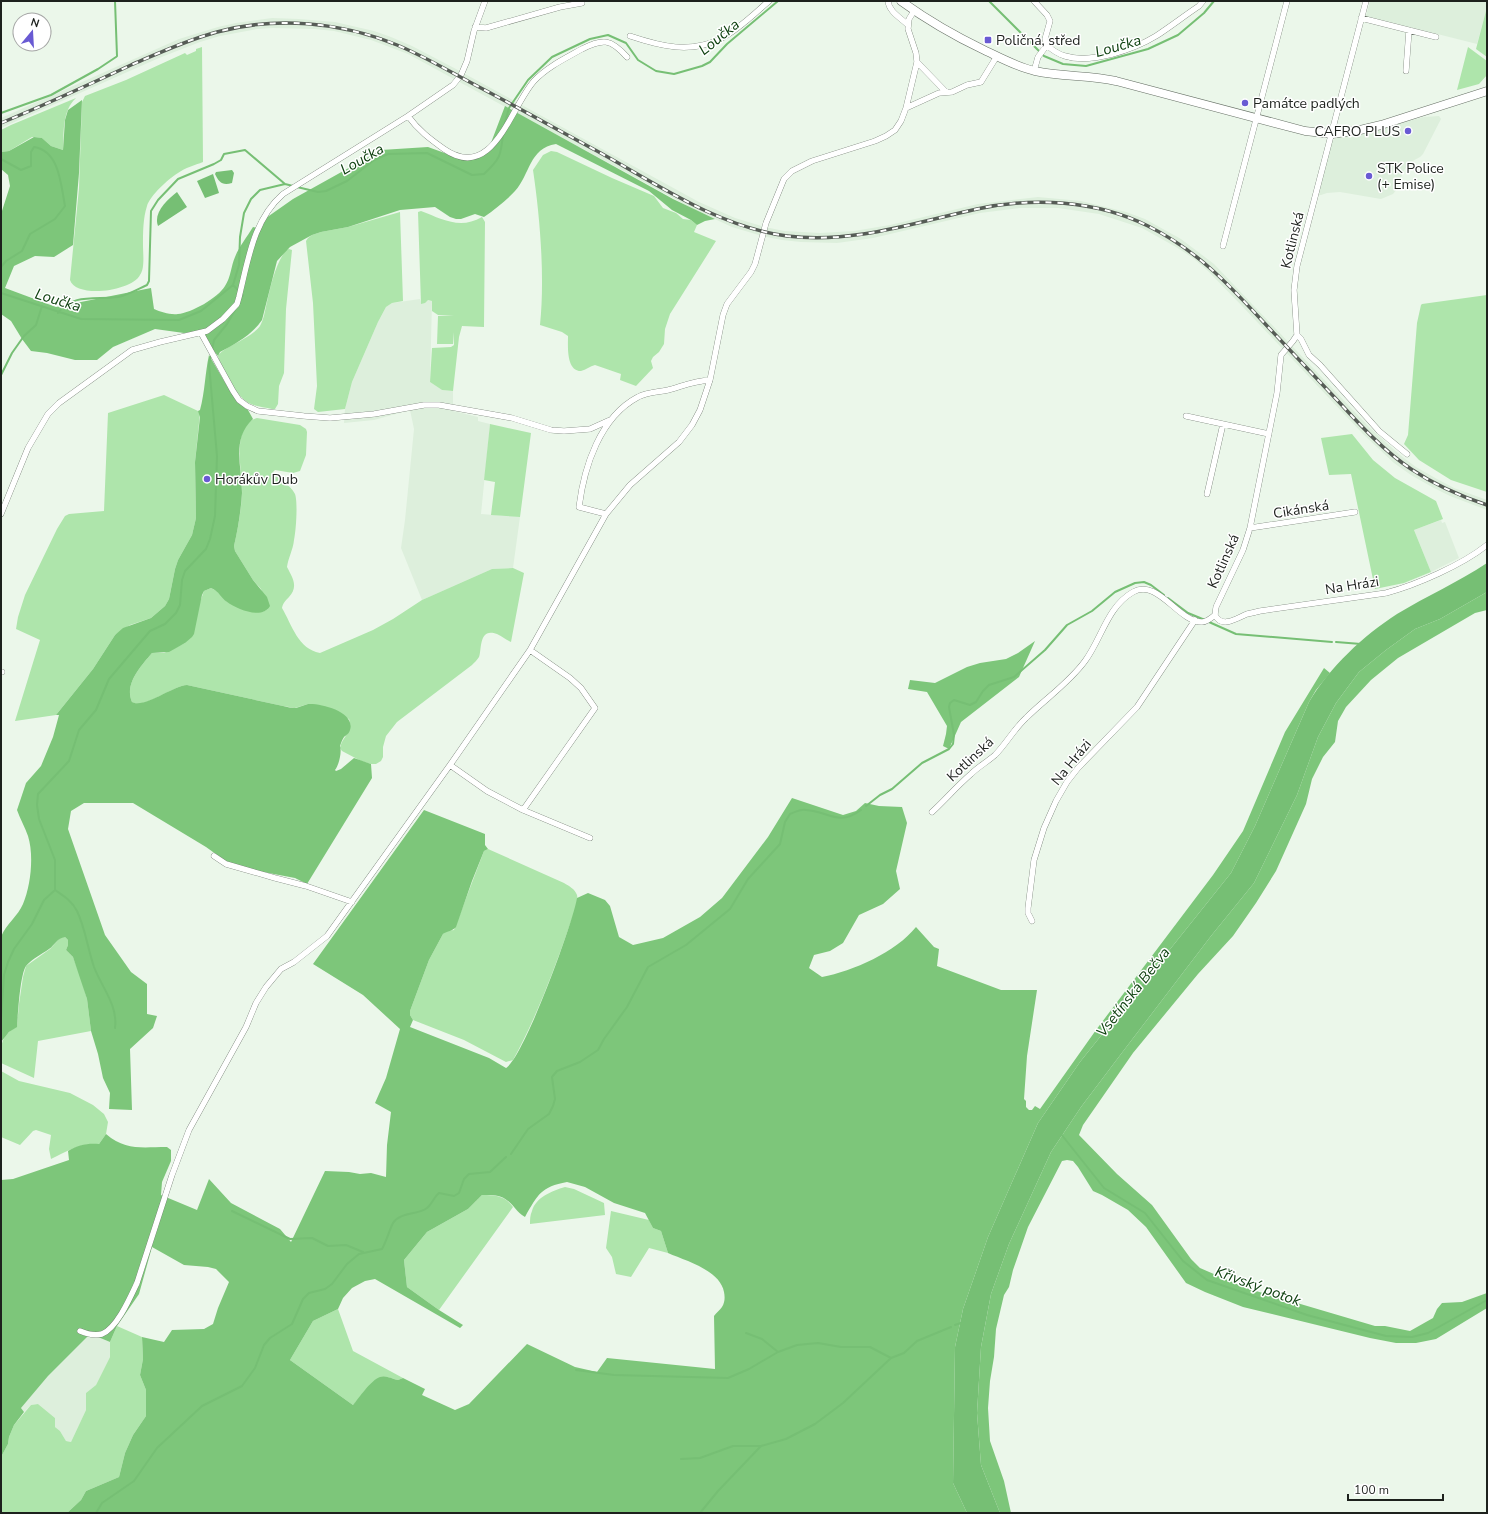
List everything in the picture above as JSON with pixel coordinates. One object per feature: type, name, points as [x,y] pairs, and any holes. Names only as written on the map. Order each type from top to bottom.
[{"type":"main road","points":[[901,1],[948,32],[1016,65],[1034,71],[1112,80],[1305,130],[1332,134],[1381,125],[1487,91]]},
{"type":"street","points":[[1,514],[28,448],[48,414],[59,403],[132,350],[201,333],[217,325],[236,304],[257,230],[269,208],[283,194],[408,116],[448,89],[458,80],[467,62],[475,27],[485,1]]},
{"type":"street","points":[[630,36],[661,46],[686,47],[709,44],[727,35],[769,1]]},
{"type":"street","points":[[888,1],[888,5],[892,10],[908,25]]},
{"type":"street","points":[[1034,1],[1047,15],[1050,21],[1045,39],[1045,47],[1038,57],[1034,71]]},
{"type":"street","points":[[1045,47],[1058,54],[1071,58],[1106,56],[1155,36],[1199,6],[1203,1]]},
{"type":"street","points":[[1223,246],[1287,1]]},
{"type":"street","name":"Kotlinská","points":[[932,812],[970,775],[995,754],[1025,718],[1066,682],[1085,661],[1101,634],[1107,619],[1123,598],[1134,591],[1145,589],[1154,592],[1195,620],[1206,621],[1215,615],[1216,607],[1243,550],[1250,528],[1277,393],[1281,355],[1296,335],[1294,290],[1295,272],[1366,1]]},
{"type":"street","points":[[475,27],[486,28],[553,9],[582,3]]},
{"type":"street","points":[[80,1331],[93,1335],[101,1334],[108,1330],[121,1314],[130,1299],[139,1278],[172,1174],[189,1130],[263,992],[281,969],[294,962],[327,936],[450,765],[530,650],[606,514],[630,485],[679,442],[692,425],[700,410],[710,380],[723,315],[727,304],[751,272],[755,264],[766,223],[784,179],[792,172],[812,161],[875,141],[886,136],[895,130],[901,121],[906,108],[917,62],[908,25],[914,10]]},
{"type":"street","points":[[1361,18],[1436,37]]},
{"type":"street","points":[[1406,71],[1409,30]]},
{"type":"street","points":[[408,116],[424,135],[452,154],[463,158],[472,158],[482,153],[497,139],[533,83],[548,69],[582,49],[602,42],[614,44],[627,57]]},
{"type":"street","points":[[906,108],[934,95],[952,92],[967,84],[981,82],[997,56]]},
{"type":"street","points":[[917,62],[946,92]]},
{"type":"street","points":[[201,333],[236,396],[247,406],[258,411],[330,418],[374,414],[424,405],[439,405],[512,418],[542,428],[564,431],[590,429],[610,420],[626,405],[640,396],[668,390],[697,381],[710,380]]},
{"type":"street","points":[[1296,335],[1301,339],[1309,355],[1320,365],[1379,431],[1407,454]]},
{"type":"street","points":[[1186,416],[1269,434]]},
{"type":"street","points":[[606,514],[579,506],[581,490],[590,459],[610,420]]},
{"type":"street","points":[[1207,494],[1223,424]]},
{"type":"street","name":"Cikánská","points":[[1250,528],[1355,512]]},
{"type":"street","name":"Na Hrázi","points":[[1215,615],[1216,618],[1222,622],[1229,622],[1260,611],[1391,591],[1413,584],[1469,558],[1487,545]]},
{"type":"street","name":"Na Hrázi","points":[[1032,921],[1028,913],[1028,908],[1034,860],[1044,828],[1067,782],[1090,754],[1137,707],[1195,620]]},
{"type":"street","points":[[523,810],[595,708],[581,688],[570,678],[530,650]]},
{"type":"street","points":[[450,765],[487,791],[523,810],[590,838]]},
{"type":"street","points":[[214,856],[226,864],[306,886],[352,902]]},
{"type":"shaded area","points":[[1370,1],[1487,1],[1487,7],[1477,44],[1366,16]]},
{"type":"shaded area","points":[[1487,7],[1487,57],[1476,49]]},
{"type":"shaded area","points":[[272,18],[335,22],[374,31],[391,37],[412,46],[456,69],[699,202],[735,218],[765,227],[784,231],[820,233],[854,231],[890,225],[978,204],[1038,197],[1081,201],[1126,212],[1145,219],[1181,239],[1214,264],[1370,428],[1400,455],[1416,467],[1454,488],[1487,500],[1487,510],[1450,496],[1432,487],[1394,463],[1363,434],[1243,307],[1208,271],[1193,258],[1142,228],[1099,214],[1058,208],[1020,208],[980,213],[873,238],[837,243],[801,242],[762,236],[732,227],[695,210],[408,54],[371,40],[334,31],[314,29],[257,29],[220,36],[200,42],[159,58],[1,128],[1,118],[179,39],[218,27]]},
{"type":"shaded area","points":[[202,47],[203,162],[174,176],[160,188],[149,202],[144,226],[143,269],[135,281],[116,289],[104,291],[93,291],[74,286],[70,280],[79,188],[82,102],[85,96],[126,80],[185,53],[187,55]]},
{"type":"shaded area","points":[[1468,47],[1487,61],[1487,75],[1479,84],[1457,90]]},
{"type":"shaded area","points":[[76,98],[71,103],[66,115],[63,150],[51,146],[42,138],[32,137],[9,151],[1,152],[1,130]]},
{"type":"shaded area","points":[[82,100],[79,173],[73,245],[54,257],[35,256],[14,266],[5,288],[56,307],[151,288],[154,309],[175,314],[197,308],[222,291],[229,279],[237,253],[253,227],[260,229],[266,218],[293,199],[381,150],[428,147],[464,160],[476,159],[489,148],[505,106],[673,199],[715,219],[705,221],[697,225],[691,220],[672,210],[649,191],[556,144],[540,151],[535,156],[520,185],[515,191],[504,202],[484,217],[475,214],[461,219],[456,219],[450,217],[435,207],[400,210],[348,227],[312,235],[290,247],[277,261],[262,320],[248,335],[220,352],[218,356],[198,332],[184,333],[155,329],[113,347],[97,360],[75,360],[47,353],[31,351],[11,321],[1,314],[1,214],[10,186],[8,175],[1,169],[1,152],[9,151],[34,137],[42,138],[51,146],[63,150],[65,120],[68,110]]},
{"type":"shaded area","points":[[1439,116],[1441,119],[1423,154],[1409,163],[1403,172],[1397,189],[1393,194],[1381,199],[1340,192],[1318,195],[1332,141],[1337,137],[1349,136],[1424,117]]},
{"type":"shaded area","points":[[551,151],[557,152],[654,196],[663,208],[676,213],[683,219],[691,220],[697,225],[694,232],[716,241],[670,314],[665,329],[664,344],[651,361],[653,368],[636,386],[620,380],[621,374],[595,365],[581,371],[576,370],[570,363],[568,336],[562,332],[540,325],[542,267],[538,207],[533,170],[543,155]]},
{"type":"shaded area","points":[[232,170],[234,173],[232,183],[221,183],[215,174],[216,172]]},
{"type":"shaded area","points":[[213,174],[219,193],[205,198],[197,181]]},
{"type":"shaded area","points":[[177,192],[187,207],[158,226],[157,216],[159,212],[165,203]]},
{"type":"shaded area","points":[[421,211],[451,222],[466,223],[482,217],[485,222],[484,327],[462,326],[459,337],[453,391],[442,390],[430,382],[432,348],[451,347],[454,345],[453,332],[453,344],[437,344],[438,316],[454,316],[438,315],[432,311],[432,301],[428,300],[421,304],[418,212]]},
{"type":"shaded area","points":[[400,212],[403,301],[392,303],[386,307],[352,382],[345,409],[318,412],[314,409],[317,386],[313,303],[306,241],[312,235],[321,232],[348,227]]},
{"type":"shaded area","points":[[286,250],[292,250],[286,309],[284,373],[279,386],[278,404],[275,409],[272,409],[253,405],[241,397],[226,376],[218,356],[220,353],[250,335],[260,326],[276,269],[282,256]]},
{"type":"shaded area","points":[[1487,295],[1487,492],[1451,480],[1419,460],[1404,444],[1408,435],[1417,323],[1421,305]]},
{"type":"shaded area","points":[[420,299],[421,302],[428,300],[432,301],[430,382],[442,390],[453,391],[453,411],[478,417],[478,421],[490,424],[481,514],[520,517],[513,568],[492,569],[422,600],[401,548],[414,429],[410,410],[374,420],[344,423],[345,409],[352,382],[386,307],[392,303]]},
{"type":"shaded area","points":[[209,355],[237,402],[248,410],[253,419],[246,427],[240,444],[239,454],[242,493],[234,546],[235,551],[253,580],[267,597],[270,606],[261,612],[249,612],[231,605],[211,588],[204,591],[194,634],[185,643],[169,652],[152,653],[139,669],[132,682],[130,695],[132,702],[137,703],[151,700],[181,686],[187,685],[296,708],[308,704],[329,707],[348,718],[350,724],[350,731],[342,740],[340,746],[340,758],[335,770],[341,769],[354,758],[371,764],[372,778],[307,884],[295,878],[253,870],[227,862],[206,847],[133,803],[84,803],[71,811],[68,829],[105,935],[131,972],[147,984],[147,1014],[157,1016],[153,1028],[130,1049],[132,1110],[109,1109],[110,1093],[103,1078],[91,1031],[87,999],[73,957],[66,950],[68,940],[65,937],[58,940],[26,966],[22,978],[17,1027],[9,1032],[1,1042],[1,937],[23,904],[28,888],[31,870],[30,844],[17,810],[26,783],[41,766],[53,737],[59,715],[56,715],[93,669],[115,635],[123,628],[151,618],[165,606],[169,599],[178,560],[192,535],[196,518],[195,462],[200,417],[198,411],[200,410],[202,403]]},
{"type":"shaded area","points":[[164,395],[200,413],[195,462],[196,518],[192,535],[178,560],[175,569],[169,599],[165,606],[151,618],[130,625],[115,635],[93,669],[56,715],[15,721],[40,640],[16,629],[18,617],[25,595],[57,529],[65,516],[69,514],[104,511],[108,413]]},
{"type":"shaded area","points":[[257,418],[300,425],[306,429],[307,432],[306,455],[300,471],[293,473],[275,470],[273,472],[293,491],[296,498],[295,536],[287,567],[294,582],[294,589],[282,608],[296,635],[306,647],[312,651],[320,653],[373,630],[422,600],[492,569],[513,568],[524,573],[511,642],[497,634],[487,634],[482,641],[479,657],[472,665],[397,722],[386,736],[383,747],[383,757],[381,761],[376,764],[361,761],[342,751],[340,748],[349,731],[349,719],[308,704],[295,708],[187,685],[181,686],[144,703],[137,704],[132,702],[130,689],[132,682],[139,669],[152,653],[164,653],[185,643],[204,591],[211,588],[220,593],[227,602],[262,612],[268,609],[261,589],[253,580],[235,551],[234,546],[242,494],[240,463],[241,440],[243,430],[249,423]]},
{"type":"shaded area","points":[[490,424],[531,433],[520,517],[491,515],[495,482],[484,480]]},
{"type":"shaded area","points":[[1352,434],[1373,460],[1395,478],[1436,501],[1443,519],[1414,530],[1431,572],[1404,583],[1375,589],[1351,474],[1329,475],[1321,438]]},
{"type":"shaded area","points":[[1441,520],[1442,523],[1445,522],[1459,558],[1431,572],[1414,530]]},
{"type":"shaded area","points":[[1487,563],[1487,592],[1440,619],[1415,629],[1386,650],[1359,672],[1336,703],[1318,737],[1297,795],[1254,883],[1211,936],[1081,1107],[1051,1152],[1009,1244],[991,1294],[981,1347],[977,1413],[981,1465],[1000,1513],[967,1513],[953,1483],[955,1347],[963,1309],[988,1237],[1038,1123],[1080,1062],[1231,873],[1255,826],[1309,702],[1317,689],[1348,653],[1384,623],[1408,607]]},
{"type":"shaded area","points":[[1487,592],[1487,610],[1475,613],[1398,658],[1371,680],[1346,707],[1338,721],[1335,742],[1323,757],[1312,779],[1306,804],[1276,871],[1233,936],[1198,974],[1133,1053],[1083,1125],[1079,1135],[1117,1174],[1152,1205],[1191,1259],[1200,1268],[1246,1288],[1375,1326],[1385,1326],[1410,1331],[1433,1318],[1437,1309],[1442,1303],[1462,1302],[1487,1293],[1487,1308],[1436,1339],[1416,1343],[1396,1343],[1243,1307],[1186,1283],[1146,1227],[1128,1210],[1093,1191],[1073,1161],[1062,1161],[1028,1227],[1013,1270],[1009,1287],[1004,1295],[996,1329],[988,1408],[990,1441],[1004,1481],[1011,1513],[1000,1513],[981,1465],[977,1413],[981,1347],[991,1294],[1009,1244],[1051,1152],[1081,1107],[1211,936],[1254,883],[1297,795],[1318,737],[1336,703],[1359,672],[1415,629],[1440,619]]},
{"type":"shaded area","points":[[1035,641],[1019,677],[961,722],[949,749],[943,746],[947,726],[927,692],[908,689],[910,680],[935,683],[967,667],[980,663],[1006,659],[1018,653]]},
{"type":"shaded area","points":[[1324,668],[1330,673],[1316,690],[1309,702],[1255,826],[1231,873],[1080,1062],[1038,1123],[988,1237],[963,1309],[955,1347],[953,1483],[967,1513],[67,1513],[81,1500],[86,1491],[119,1477],[125,1453],[133,1435],[146,1416],[146,1390],[140,1375],[143,1359],[142,1337],[164,1342],[172,1330],[204,1329],[213,1324],[229,1282],[216,1269],[184,1265],[152,1247],[139,1294],[117,1326],[110,1342],[98,1337],[87,1337],[48,1376],[21,1408],[24,1412],[14,1425],[8,1444],[1,1457],[1,1180],[13,1179],[69,1160],[68,1151],[83,1145],[99,1144],[106,1134],[127,1146],[167,1147],[171,1150],[171,1161],[162,1182],[161,1195],[197,1210],[209,1179],[231,1203],[280,1229],[291,1242],[325,1171],[360,1174],[371,1173],[386,1177],[387,1145],[391,1112],[375,1103],[386,1078],[400,1029],[363,995],[313,964],[424,810],[485,834],[485,845],[488,849],[484,851],[456,927],[443,934],[429,960],[410,1011],[410,1015],[413,1020],[410,1027],[489,1058],[506,1068],[514,1059],[524,1040],[547,988],[567,934],[577,898],[588,893],[605,900],[610,906],[619,937],[633,945],[663,938],[700,917],[722,898],[768,837],[792,798],[843,815],[856,811],[865,803],[879,806],[902,807],[907,823],[896,871],[900,889],[883,904],[859,915],[843,943],[830,951],[814,955],[809,968],[822,977],[847,970],[886,952],[897,945],[916,927],[934,947],[939,949],[937,966],[1001,990],[1037,990],[1027,1056],[1024,1099],[1026,1101],[1026,1107],[1029,1110],[1032,1110],[1035,1106],[1040,1109],[1096,1030],[1213,875],[1243,831],[1285,732]],"holes":[[[567,1182],[585,1187],[614,1203],[645,1213],[653,1228],[661,1231],[668,1253],[701,1267],[709,1272],[721,1284],[725,1298],[722,1307],[714,1316],[715,1369],[607,1358],[597,1372],[575,1367],[527,1344],[469,1404],[455,1410],[422,1395],[425,1389],[403,1378],[398,1380],[385,1376],[380,1377],[373,1382],[353,1405],[290,1360],[313,1321],[338,1309],[343,1298],[352,1288],[365,1281],[375,1279],[460,1328],[463,1325],[407,1287],[404,1260],[427,1232],[468,1209],[482,1195],[495,1195],[502,1197],[525,1217],[537,1197],[551,1186]]]},
{"type":"shaded area","points":[[488,849],[564,883],[572,888],[577,895],[576,907],[573,916],[537,1012],[513,1060],[506,1062],[464,1040],[413,1020],[410,1015],[410,1011],[429,960],[443,934],[446,931],[454,930],[484,851]]},
{"type":"shaded area","points":[[61,937],[65,937],[68,940],[66,950],[73,957],[81,978],[87,999],[91,1031],[38,1041],[34,1078],[1,1063],[1,1050],[4,1038],[17,1026],[23,977],[26,966],[50,949]]},
{"type":"shaded area","points":[[1,1071],[19,1081],[70,1093],[93,1105],[104,1114],[108,1122],[106,1134],[99,1144],[80,1146],[68,1150],[51,1159],[49,1149],[51,1135],[36,1130],[33,1131],[20,1145],[1,1137]]},
{"type":"shaded area","points":[[565,1187],[574,1189],[604,1203],[605,1215],[530,1224],[531,1213],[537,1202],[545,1195]]},
{"type":"shaded area","points":[[482,1195],[492,1195],[503,1198],[513,1207],[439,1310],[407,1287],[404,1260],[427,1232],[468,1209]]},
{"type":"shaded area","points":[[611,1211],[649,1220],[653,1228],[661,1231],[668,1253],[649,1248],[631,1277],[616,1274],[612,1257],[606,1248]]},
{"type":"shaded area","points":[[338,1309],[353,1351],[403,1378],[398,1380],[387,1377],[373,1383],[353,1405],[290,1360],[313,1321]]},
{"type":"shaded area","points":[[117,1326],[142,1337],[143,1359],[140,1375],[146,1390],[146,1416],[133,1435],[125,1453],[119,1477],[86,1491],[81,1500],[67,1513],[1,1513],[1,1457],[8,1444],[14,1425],[31,1405],[38,1404],[55,1418],[55,1427],[60,1431],[66,1441],[71,1442],[86,1410],[86,1393],[96,1385],[110,1357],[110,1342]]},
{"type":"shaded area","points":[[87,1337],[98,1337],[110,1342],[110,1357],[96,1385],[86,1393],[86,1410],[71,1442],[66,1441],[60,1431],[55,1427],[55,1418],[38,1404],[31,1405],[24,1412],[21,1408],[48,1376]]},
{"type":"waterway","points":[[1,113],[51,95],[98,69],[116,57],[115,1]]},
{"type":"waterway","name":"Loučka","points":[[504,126],[509,108],[528,80],[552,57],[590,39],[608,35],[626,43],[638,60],[656,71],[674,74],[702,66],[710,62],[727,44],[778,1]]},
{"type":"waterway","name":"Loučka","points":[[989,1],[1044,56],[1063,64],[1086,66],[1148,49],[1178,35],[1204,13],[1214,1]]},
{"type":"waterway","name":"Loučka","points":[[297,187],[318,192],[326,191],[347,181],[374,160],[388,154],[427,153],[472,175],[484,174],[499,157],[503,134]]},
{"type":"waterway","name":"Loučka","points":[[1,159],[21,170],[31,166],[31,152],[34,147],[43,150],[49,155],[58,170],[65,206],[55,219],[30,234],[22,251],[6,261],[1,267]]},
{"type":"waterway","points":[[58,313],[70,302],[85,299],[118,297],[147,285],[149,281],[151,211],[158,200],[178,179],[214,164],[221,160],[224,154],[245,150],[285,184]]},
{"type":"waterway","name":"Loučka","points":[[1,293],[81,319],[179,320],[201,311],[233,285],[239,265],[240,237],[244,213],[251,199],[260,190],[285,184],[293,186]]},
{"type":"waterway","points":[[233,285],[243,295],[241,299]]},
{"type":"waterway","points":[[1,375],[12,353],[24,336],[36,325],[42,306]]},
{"type":"waterway","points":[[212,351],[214,340],[227,324],[235,310]]},
{"type":"waterway","points":[[115,1028],[112,1004],[94,967],[80,917],[75,907],[55,890],[55,860],[39,819],[37,805],[38,794],[69,761],[79,730],[96,710],[109,679],[150,631],[165,624],[176,613],[180,605],[182,580],[185,571],[206,549],[210,539],[215,516],[217,456],[209,364],[211,355]]},
{"type":"waterway","points":[[866,806],[880,795],[892,789],[922,763],[949,749],[953,744],[954,735],[949,707],[950,703],[954,700],[970,705],[976,702],[989,685],[1014,677],[1045,650],[1067,625],[1092,611],[1115,592],[1135,583],[1144,582],[1151,585],[1164,595]]},
{"type":"waterway","points":[[1168,598],[1188,613],[1205,620]]},
{"type":"waterway","points":[[1209,622],[1236,634],[1332,642]]},
{"type":"waterway","points":[[1336,642],[1361,644]]},
{"type":"waterway","points":[[511,1154],[528,1129],[549,1114],[555,1099],[552,1077],[557,1071],[580,1062],[598,1050],[627,1007],[648,967],[686,945],[730,909],[748,879],[780,844],[785,822],[790,814],[804,810],[814,811],[839,818],[853,815],[861,810]]},
{"type":"waterway","points":[[1,1018],[4,975],[8,962],[14,949],[32,924],[44,900],[55,890]]},
{"type":"waterway","name":"Křivský potok","points":[[1061,1134],[1104,1188],[1145,1213],[1183,1261],[1207,1280],[1307,1315],[1386,1336],[1412,1337],[1428,1333],[1487,1300]]},
{"type":"waterway","points":[[96,1513],[102,1503],[134,1481],[157,1448],[202,1406],[242,1386],[255,1368],[264,1345],[270,1338],[292,1324],[303,1299],[309,1293],[325,1289],[332,1284],[347,1264],[359,1254],[382,1249],[396,1219],[427,1208],[439,1193],[454,1196],[459,1193],[464,1179],[469,1174],[490,1172],[506,1157]]},
{"type":"waterway","points":[[232,1211],[290,1239],[312,1238],[328,1246],[346,1245],[363,1252]]},
{"type":"waterway","points":[[955,1325],[961,1323]]},
{"type":"waterway","points":[[700,1513],[718,1491],[761,1446],[786,1439],[815,1424],[843,1403],[891,1358],[904,1353],[917,1341],[951,1327]]},
{"type":"waterway","points":[[746,1333],[762,1339],[778,1352]]},
{"type":"waterway","points":[[576,1370],[614,1375],[728,1378],[749,1369],[778,1352],[797,1345],[818,1343],[841,1347],[870,1347],[891,1358]]},
{"type":"waterway","points":[[681,1459],[700,1458],[733,1446],[760,1446]]},
{"type":"railway","points":[[1,123],[131,65],[206,35],[239,27],[262,24],[308,24],[354,31],[376,37],[408,50],[524,111],[665,190],[712,214],[737,224],[761,231],[787,236],[811,238],[859,235],[906,226],[977,209],[1020,203],[1064,203],[1107,211],[1128,217],[1148,226],[1184,247],[1214,271],[1241,298],[1364,429],[1382,446],[1420,475],[1457,494],[1487,505]]},
{"type":"place","name":"Poličná, střed","points":[[988,40]]},
{"type":"place","name":"Památce padlých","points":[[1245,103]]},
{"type":"place","name":"CAFRO PLUS","points":[[1408,131]]},
{"type":"place","name":"STK Police (+ Emise)","points":[[1369,176]]},
{"type":"place","name":"Horákův Dub","points":[[207,479]]},
{"type":"water label","name":"Vsetínská Bečva","points":[[1133,992]]}]
